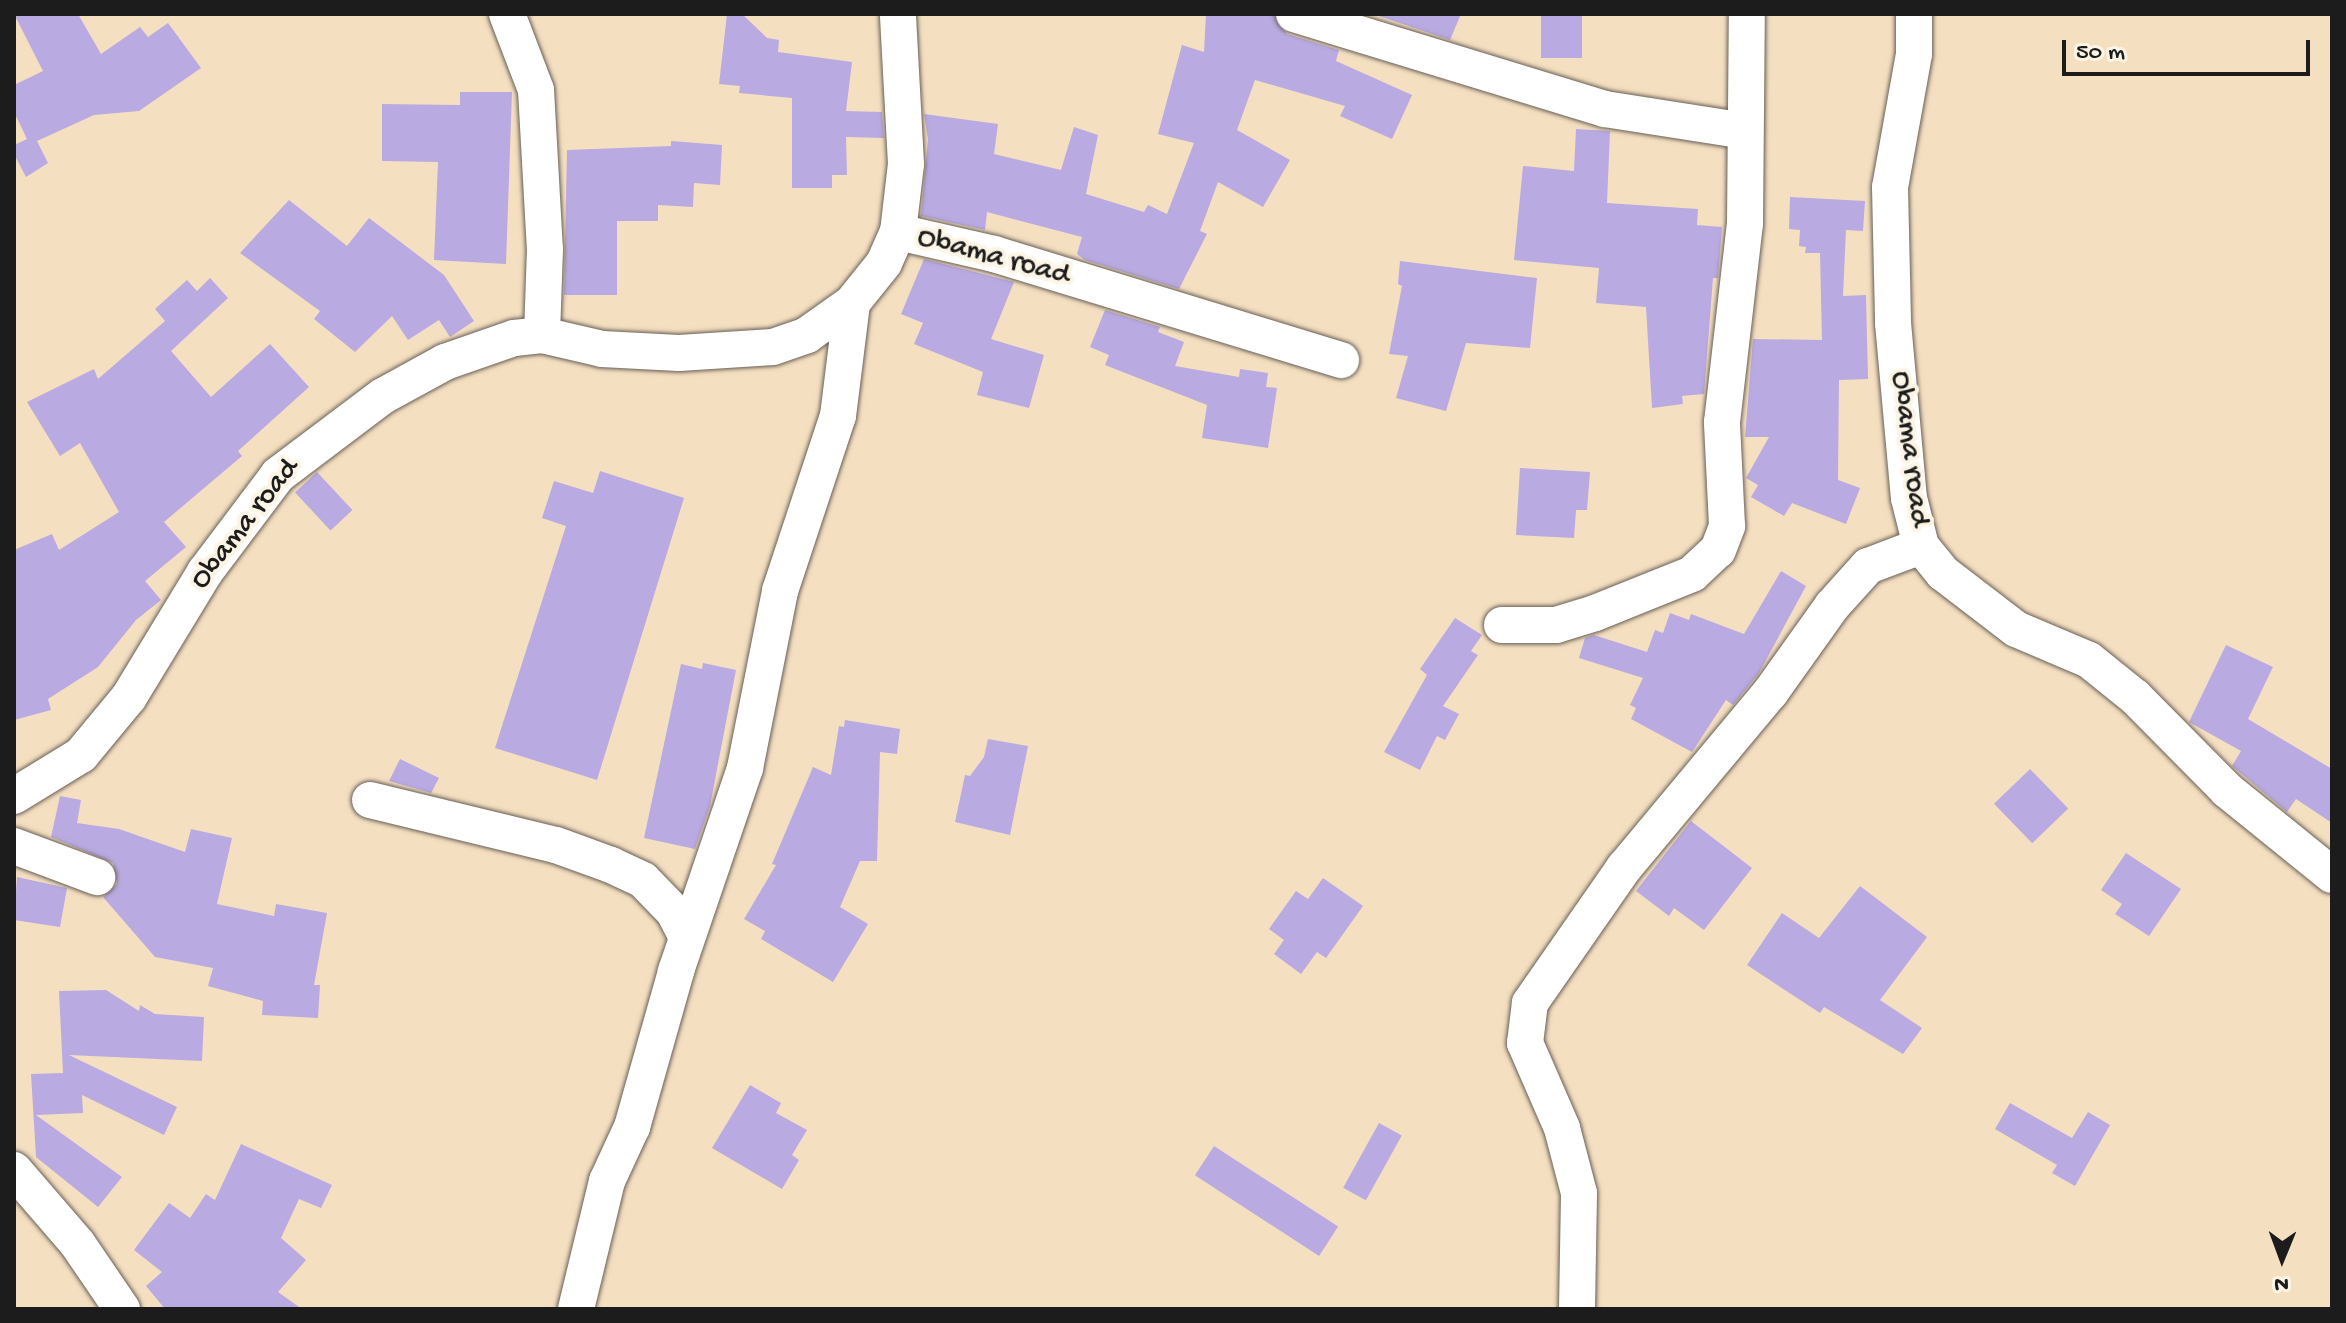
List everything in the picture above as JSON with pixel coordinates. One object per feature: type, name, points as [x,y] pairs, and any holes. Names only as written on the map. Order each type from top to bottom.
[{"type":"street","points":[[507,14],[536,90],[545,249],[542,335]]},
{"type":"street","points":[[898,14],[906,164],[898,232]]},
{"type":"street","points":[[1294,14],[1605,109],[1745,131]]},
{"type":"street","points":[[1502,625],[1556,625],[1595,613],[1692,574],[1718,550],[1727,526],[1722,422],[1745,224],[1747,14]]},
{"type":"street","name":"Obama road","points":[[1914,14],[1914,54],[1890,187],[1893,323],[1909,498],[1921,546],[1943,573],[2016,629],[2089,660],[2135,697],[2227,790],[2332,875]]},
{"type":"street","name":"Obama road","points":[[14,796],[81,755],[129,697],[205,572],[299,454],[383,396],[445,362],[514,338],[542,335],[602,349],[679,353],[773,347],[807,335],[852,303],[884,263],[898,232],[994,254],[1341,360]]},
{"type":"street","points":[[576,1309],[607,1181],[642,1098],[687,937],[745,768],[780,591],[838,416],[852,303]]},
{"type":"street","points":[[1577,1309],[1579,1193],[1562,1128],[1525,1043],[1530,1003],[1624,868],[1770,693],[1832,606],[1868,566],[1921,546]]},
{"type":"street","points":[[370,800],[556,845],[611,865],[643,880],[674,912],[687,937]]},
{"type":"street","points":[[14,846],[97,877]]},
{"type":"street","points":[[14,1170],[77,1243],[122,1309]]},
{"type":"building","points":[[14,14],[78,14],[101,54],[140,27],[148,37],[168,23],[201,68],[139,111],[94,115],[37,141],[48,163],[26,177],[14,154],[14,145],[27,139],[14,112],[14,85],[43,71]]},
{"type":"building","points":[[727,14],[742,14],[767,38],[779,40],[778,52],[852,62],[846,111],[882,112],[884,138],[846,137],[847,175],[832,175],[832,188],[792,188],[792,98],[739,93],[740,86],[719,84]]},
{"type":"building","points":[[1206,14],[1274,14],[1287,34],[1339,50],[1336,61],[1412,95],[1392,139],[1340,116],[1345,106],[1255,80],[1237,130],[1290,160],[1263,207],[1218,182],[1200,231],[1207,234],[1179,289],[1085,260],[1077,254],[1082,237],[987,212],[985,230],[921,216],[928,139],[924,114],[998,124],[994,154],[1061,170],[1074,127],[1098,135],[1086,194],[1144,212],[1148,205],[1167,214],[1194,143],[1158,134],[1182,45],[1204,52]]},
{"type":"building","points":[[1373,14],[1461,14],[1450,40]]},
{"type":"building","points":[[1541,14],[1582,14],[1582,58],[1541,58]]},
{"type":"building","points":[[460,92],[512,92],[506,264],[434,260],[438,162],[382,161],[382,104],[460,105]]},
{"type":"building","points":[[1576,129],[1610,131],[1607,203],[1698,209],[1697,225],[1722,227],[1718,278],[1713,278],[1704,394],[1682,396],[1683,404],[1652,408],[1646,307],[1596,303],[1599,268],[1514,260],[1523,166],[1574,171]]},
{"type":"building","points":[[671,141],[722,145],[720,185],[694,183],[693,207],[658,205],[658,221],[617,221],[617,295],[564,295],[567,150],[671,146]]},
{"type":"building","points":[[1790,197],[1865,201],[1863,231],[1846,230],[1843,296],[1866,295],[1868,379],[1839,380],[1838,480],[1860,488],[1846,524],[1792,503],[1784,516],[1751,497],[1758,485],[1746,478],[1769,437],[1745,437],[1753,339],[1822,340],[1820,253],[1805,253],[1806,247],[1799,246],[1800,230],[1789,229]]},
{"type":"building","points":[[289,200],[347,246],[369,218],[444,275],[474,321],[450,337],[439,320],[408,340],[392,316],[355,352],[314,319],[320,311],[240,253]]},
{"type":"building","points":[[924,259],[1014,282],[991,339],[1044,355],[1029,408],[977,395],[983,372],[914,344],[923,323],[901,314]]},
{"type":"building","points":[[1400,261],[1537,278],[1530,348],[1466,343],[1446,411],[1396,398],[1408,356],[1389,354],[1402,286],[1398,284]]},
{"type":"building","points":[[210,278],[228,298],[171,351],[211,397],[270,344],[309,387],[238,451],[242,456],[164,522],[186,547],[145,581],[161,600],[136,620],[98,667],[48,699],[51,710],[14,720],[14,550],[52,534],[59,550],[119,512],[80,443],[60,456],[27,402],[94,369],[98,379],[165,321],[155,309],[187,280],[197,291]]},
{"type":"building","points":[[1105,310],[1160,327],[1158,332],[1184,342],[1175,366],[1239,377],[1240,369],[1268,373],[1266,387],[1277,388],[1268,448],[1202,438],[1207,405],[1105,365],[1109,355],[1090,347]]},
{"type":"building","points":[[1520,468],[1590,472],[1587,510],[1576,510],[1574,538],[1516,535]]},
{"type":"building","points":[[600,471],[684,498],[597,780],[495,748],[566,526],[542,518],[554,481],[593,493]]},
{"type":"building","points":[[317,472],[352,510],[331,530],[295,492]]},
{"type":"building","points":[[1781,571],[1806,586],[1759,673],[1733,705],[1726,700],[1692,752],[1631,719],[1636,708],[1630,705],[1643,678],[1579,658],[1585,638],[1594,635],[1647,652],[1655,630],[1663,633],[1670,613],[1689,620],[1691,614],[1744,634]]},
{"type":"building","points":[[1455,618],[1482,635],[1471,651],[1478,655],[1443,706],[1459,714],[1445,740],[1437,736],[1420,770],[1384,752],[1427,675],[1420,669]]},
{"type":"building","points":[[2226,645],[2273,667],[2248,719],[2332,769],[2332,823],[2296,799],[2287,812],[2232,766],[2241,751],[2189,722]]},
{"type":"building","points":[[703,663],[736,670],[710,806],[695,849],[644,838],[681,664],[702,669]]},
{"type":"building","points":[[845,720],[900,729],[897,754],[880,752],[877,861],[860,861],[840,907],[868,924],[833,982],[761,939],[765,931],[744,919],[776,865],[772,864],[813,767],[831,775],[839,726],[844,727]]},
{"type":"building","points":[[988,739],[1028,746],[1010,835],[955,822],[965,775],[970,776],[984,757]]},
{"type":"building","points":[[400,759],[439,778],[431,793],[389,781]]},
{"type":"building","points":[[2030,769],[2068,809],[2032,843],[1994,804]]},
{"type":"building","points":[[60,796],[81,800],[77,823],[119,829],[185,852],[191,829],[232,838],[217,904],[274,916],[276,904],[327,913],[314,985],[320,985],[318,1018],[262,1015],[263,1001],[208,986],[213,968],[155,957],[103,897],[117,884],[113,863],[51,837]]},
{"type":"building","points":[[1691,821],[1752,868],[1704,930],[1674,908],[1669,916],[1636,891]]},
{"type":"building","points":[[2126,853],[2181,889],[2149,936],[2115,914],[2122,904],[2101,890]]},
{"type":"building","points":[[17,877],[67,888],[60,927],[14,920]]},
{"type":"building","points":[[1323,878],[1363,906],[1326,958],[1317,952],[1301,974],[1274,954],[1284,940],[1269,929],[1296,891],[1308,899]]},
{"type":"building","points":[[1860,886],[1927,937],[1880,1000],[1922,1028],[1903,1054],[1824,1007],[1820,1013],[1747,965],[1782,913],[1819,938]]},
{"type":"building","points":[[106,990],[139,1011],[140,1005],[155,1014],[204,1017],[202,1061],[69,1055],[177,1107],[164,1135],[82,1095],[83,1113],[36,1115],[122,1177],[98,1207],[36,1157],[31,1074],[63,1073],[59,991]]},
{"type":"building","points":[[750,1085],[781,1103],[776,1113],[807,1130],[792,1155],[799,1160],[782,1189],[712,1148]]},
{"type":"building","points":[[2010,1103],[2072,1138],[2088,1112],[2110,1125],[2075,1186],[2052,1173],[2057,1165],[1995,1129]]},
{"type":"building","points":[[1379,1123],[1402,1136],[1366,1200],[1343,1188]]},
{"type":"building","points":[[241,1144],[332,1185],[321,1208],[299,1199],[281,1238],[306,1260],[278,1292],[302,1309],[165,1309],[146,1286],[162,1272],[134,1250],[169,1203],[190,1218],[206,1194],[215,1200]]},
{"type":"building","points":[[1214,1146],[1338,1227],[1319,1256],[1195,1175]]}]
